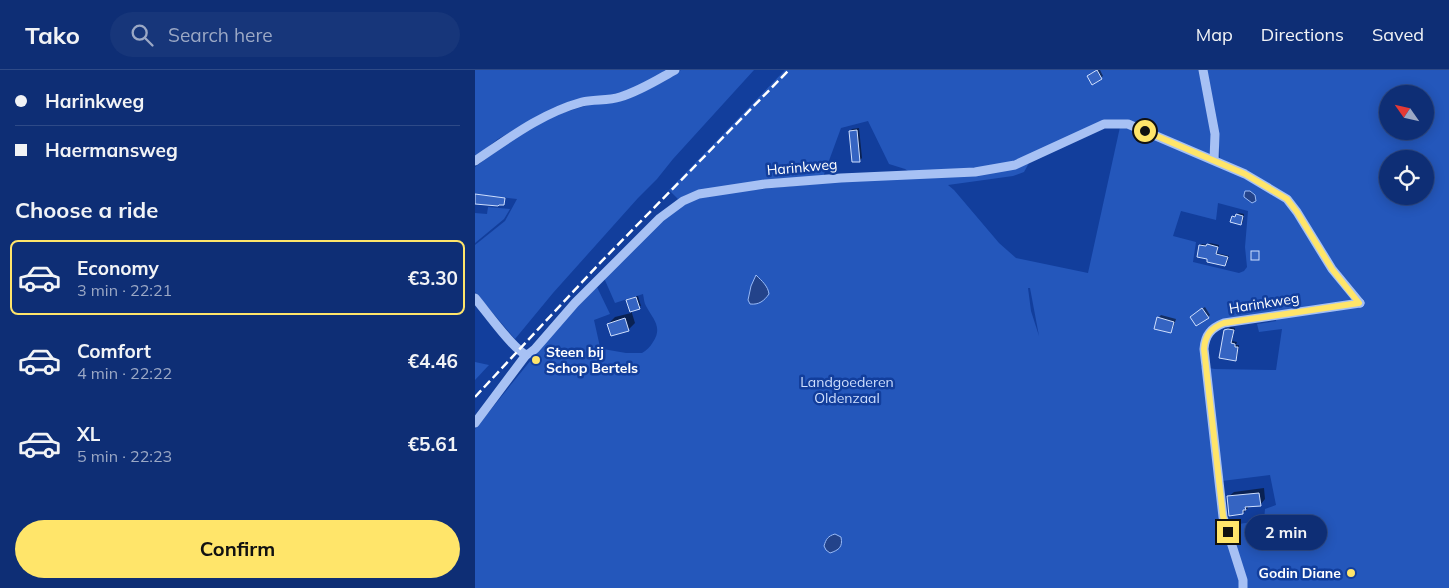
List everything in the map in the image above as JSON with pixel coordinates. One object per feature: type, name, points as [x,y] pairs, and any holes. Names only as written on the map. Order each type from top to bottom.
[{"type":"street","points":[[475,161],[519,131],[549,115],[583,102],[619,98],[647,86],[675,70]]},
{"type":"street","points":[[1203,70],[1215,134],[1215,160]]},
{"type":"street","name":"Harinkweg","points":[[475,423],[526,355],[533,352],[575,303],[660,218],[683,201],[699,194],[765,184],[841,178],[975,172],[1015,165],[1104,124],[1128,124],[1245,174],[1287,199],[1332,269],[1359,303],[1224,323],[1211,330],[1205,342],[1204,349],[1223,516],[1243,580],[1243,588]]},
{"type":"street","points":[[475,298],[504,334],[526,355]]},
{"type":"green space","points":[[475,70],[671,70],[648,84],[533,119],[498,139],[475,157]]},
{"type":"green space","points":[[681,70],[754,70],[553,293],[515,339],[475,292],[475,245],[505,221],[517,199],[475,194],[475,167],[515,137],[549,117],[595,103],[626,100],[663,82]]},
{"type":"green space","points":[[785,70],[1201,70],[1212,134],[1211,156],[1145,127],[1104,122],[1028,157],[998,166],[911,173],[889,164],[868,121],[841,128],[823,177],[688,194],[678,199],[669,190]]},
{"type":"green space","name":"Landgoederen Oldenzaal","points":[[1207,70],[1449,70],[1449,588],[475,588],[475,429],[544,344],[597,287],[610,314],[594,320],[600,347],[626,353],[642,353],[652,344],[656,337],[657,327],[645,305],[643,294],[615,303],[604,278],[666,215],[688,201],[712,194],[1029,163],[1024,172],[1013,176],[948,185],[999,243],[1016,258],[1088,273],[1120,127],[1125,127],[1229,170],[1274,194],[1288,205],[1332,265],[1297,206],[1220,159],[1218,133]],"holes":[[[1218,203],[1248,211],[1245,247],[1247,267],[1244,271],[1239,273],[1193,262],[1196,242],[1173,236],[1181,211],[1216,220]],[[1028,288],[1030,288],[1039,336],[1031,311]],[[1275,314],[1276,321],[1257,324],[1259,332],[1282,329],[1276,370],[1201,367],[1201,339],[1207,328],[1226,322]],[[1270,475],[1276,505],[1265,509],[1264,520],[1233,525],[1228,524],[1222,481]]]},
{"type":"green space","points":[[488,207],[510,209],[504,219],[475,243],[475,213],[487,214]]},
{"type":"green space","points":[[475,362],[489,365],[475,380]]},
{"type":"shaded area","points":[[1245,191],[1250,191],[1255,195],[1256,201],[1252,203],[1244,197]]},
{"type":"shaded area","points":[[756,275],[766,286],[769,294],[761,302],[750,304],[748,300]]},
{"type":"shaded area","points":[[835,534],[841,537],[841,546],[830,553],[824,546],[828,538]]},
{"type":"building","points":[[1097,70],[1102,79],[1092,85],[1087,76]]},
{"type":"building","points":[[857,130],[860,162],[852,162],[849,131]]},
{"type":"building","points":[[475,194],[505,198],[504,205],[475,204]]},
{"type":"building","points":[[1236,214],[1243,216],[1241,225],[1230,222],[1232,216],[1235,217]]},
{"type":"building","points":[[1207,244],[1218,247],[1216,254],[1228,257],[1225,266],[1207,262],[1207,259],[1197,257],[1199,245],[1206,246]]},
{"type":"building","points":[[1251,251],[1259,251],[1259,260],[1251,260]]},
{"type":"building","points":[[636,297],[640,309],[630,312],[626,300]]},
{"type":"building","points":[[1202,308],[1209,318],[1196,326],[1190,317]]},
{"type":"building","points":[[1157,317],[1174,322],[1171,333],[1154,329]]},
{"type":"building","points":[[625,318],[629,331],[611,336],[607,324]]},
{"type":"building","points":[[1224,330],[1234,330],[1231,343],[1238,347],[1236,361],[1219,358]]},
{"type":"building","points":[[1259,493],[1261,506],[1245,507],[1246,510],[1243,510],[1243,514],[1229,516],[1227,496]]},
{"type":"railway","points":[[475,397],[598,265],[789,70]]},
{"type":"place","name":"Steen bij Schop Bertels","points":[[536,360]]},
{"type":"place","name":"Godin Diane","points":[[1351,573]]},
{"type":"route","points":[[1145,131],[1245,174],[1287,199],[1297,212],[1320,252],[1359,303],[1224,323],[1215,327],[1208,335],[1204,349],[1223,516],[1228,532]]}]
